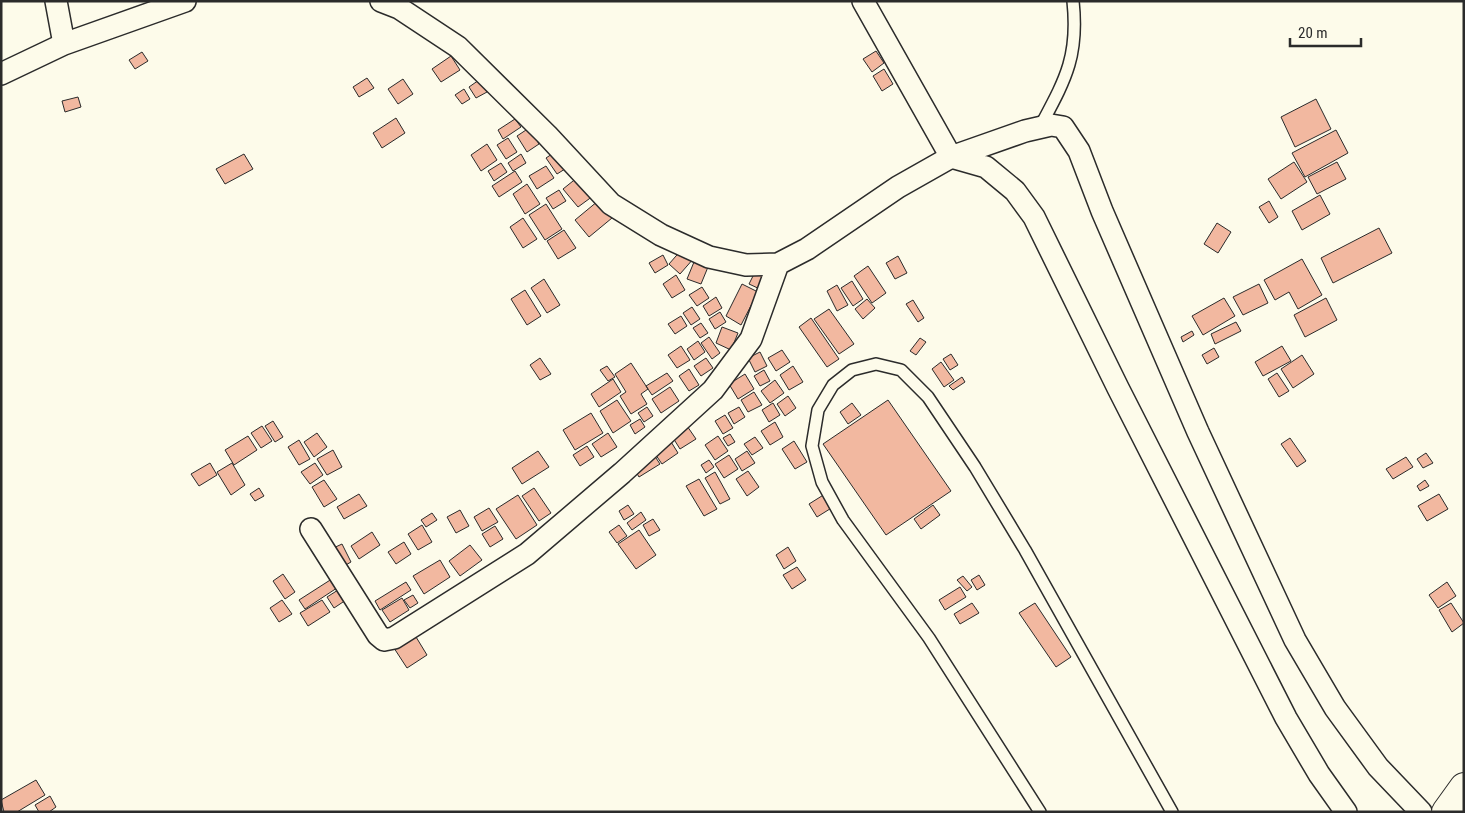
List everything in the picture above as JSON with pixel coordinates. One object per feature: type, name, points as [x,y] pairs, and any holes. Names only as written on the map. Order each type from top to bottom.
[{"type":"main road","points":[[1446,812],[1464,787]]},
{"type":"street","points":[[56,1],[64,44]]},
{"type":"street","points":[[1,74],[64,44],[184,1]]},
{"type":"street","points":[[381,1],[399,8],[458,47],[547,135],[611,204],[661,235],[709,257],[746,265],[778,264],[807,249],[898,187],[951,157],[1000,138],[1040,127],[1051,125],[1063,127],[1079,151],[1102,211],[1198,432],[1295,640],[1335,708],[1367,752],[1378,767],[1421,812]]},
{"type":"street","points":[[863,1],[951,157],[986,167],[1015,191],[1034,218],[1118,388],[1286,718],[1346,812]]},
{"type":"street","points":[[311,529],[378,635],[384,640],[394,638],[527,554],[713,390],[751,339],[778,264]]},
{"type":"lane","points":[[1040,127],[1063,84],[1071,59],[1076,30],[1073,1]]},
{"type":"lane","points":[[1040,812],[929,638],[843,520],[822,482],[812,446],[818,410],[833,385],[852,370],[876,364],[901,370],[928,397],[975,467],[1025,550],[1079,643],[1172,812]]},
{"type":"building","points":[[876,51],[884,63],[872,72],[863,59]]},
{"type":"building","points":[[142,52],[148,61],[135,69],[129,60]]},
{"type":"building","points":[[451,56],[460,70],[441,82],[432,69]]},
{"type":"building","points":[[884,69],[893,84],[882,91],[873,76]]},
{"type":"building","points":[[367,78],[374,88],[359,97],[353,87]]},
{"type":"building","points":[[403,79],[413,94],[398,104],[388,89]]},
{"type":"building","points":[[479,80],[487,92],[476,98],[469,87]]},
{"type":"building","points":[[464,89],[470,99],[462,104],[455,95]]},
{"type":"building","points":[[78,97],[81,107],[65,112],[62,101]]},
{"type":"building","points":[[1316,99],[1331,129],[1295,147],[1281,117]]},
{"type":"building","points":[[396,118],[405,133],[382,148],[373,133]]},
{"type":"building","points":[[515,119],[521,127],[503,139],[498,130]]},
{"type":"building","points":[[529,128],[539,144],[527,152],[517,136]]},
{"type":"building","points":[[1336,130],[1348,153],[1305,177],[1292,153]]},
{"type":"building","points":[[508,138],[517,152],[506,159],[497,145]]},
{"type":"building","points":[[487,144],[497,160],[481,171],[471,155]]},
{"type":"building","points":[[555,152],[565,169],[557,174],[546,158]]},
{"type":"building","points":[[244,154],[253,169],[225,184],[216,169]]},
{"type":"building","points":[[521,154],[526,163],[513,171],[508,163]]},
{"type":"building","points":[[1294,162],[1307,182],[1281,199],[1268,179]]},
{"type":"building","points":[[1337,162],[1346,179],[1317,194],[1308,177]]},
{"type":"building","points":[[501,163],[507,172],[494,181],[488,171]]},
{"type":"building","points":[[546,166],[554,178],[537,189],[529,176]]},
{"type":"building","points":[[515,171],[522,182],[499,197],[492,186]]},
{"type":"building","points":[[578,177],[593,196],[578,207],[563,189]]},
{"type":"building","points":[[527,184],[540,204],[525,214],[513,194]]},
{"type":"building","points":[[559,190],[566,201],[553,209],[546,198]]},
{"type":"building","points":[[1320,195],[1330,214],[1302,230],[1292,211]]},
{"type":"building","points":[[598,201],[612,218],[589,237],[575,220]]},
{"type":"building","points":[[1269,201],[1278,217],[1269,223],[1259,207]]},
{"type":"building","points":[[546,204],[562,229],[545,240],[529,215]]},
{"type":"building","points":[[523,218],[537,239],[523,248],[510,227]]},
{"type":"building","points":[[1217,223],[1231,232],[1218,253],[1204,244]]},
{"type":"building","points":[[1379,228],[1392,253],[1333,283],[1321,258]]},
{"type":"building","points":[[564,230],[576,248],[558,259],[547,241]]},
{"type":"building","points":[[683,248],[694,258],[680,274],[669,264]]},
{"type":"building","points":[[663,255],[668,265],[655,273],[649,263]]},
{"type":"building","points":[[898,256],[907,273],[895,279],[886,263]]},
{"type":"building","points":[[1302,259],[1322,295],[1298,309],[1289,292],[1275,300],[1264,280]]},
{"type":"building","points":[[694,262],[708,267],[701,284],[687,279]]},
{"type":"building","points":[[868,266],[886,293],[872,303],[854,276]]},
{"type":"building","points":[[757,268],[770,274],[762,290],[749,284]]},
{"type":"building","points":[[676,275],[685,290],[672,298],[663,284]]},
{"type":"building","points":[[544,279],[560,305],[547,313],[531,288]]},
{"type":"building","points":[[852,281],[863,299],[853,306],[841,288]]},
{"type":"building","points":[[742,284],[758,292],[741,325],[726,316]]},
{"type":"building","points":[[1259,284],[1268,303],[1243,315],[1233,297]]},
{"type":"building","points":[[837,285],[848,305],[837,311],[827,291]]},
{"type":"building","points":[[702,287],[709,298],[697,306],[689,295]]},
{"type":"building","points":[[525,290],[541,316],[527,325],[511,299]]},
{"type":"building","points":[[716,297],[722,308],[709,316],[703,306]]},
{"type":"building","points":[[1224,298],[1235,316],[1203,335],[1192,316]]},
{"type":"building","points":[[1326,298],[1337,320],[1305,337],[1294,315]]},
{"type":"building","points":[[867,299],[875,308],[863,319],[855,309]]},
{"type":"building","points":[[913,300],[924,318],[918,322],[906,304]]},
{"type":"building","points":[[692,307],[700,319],[691,325],[683,313]]},
{"type":"building","points":[[829,309],[854,344],[839,354],[814,319]]},
{"type":"building","points":[[720,312],[726,322],[715,329],[709,319]]},
{"type":"building","points":[[681,316],[687,326],[675,334],[668,324]]},
{"type":"building","points":[[811,318],[839,359],[827,367],[799,327]]},
{"type":"building","points":[[1236,322],[1241,331],[1215,344],[1211,334]]},
{"type":"building","points":[[701,323],[708,333],[700,338],[693,328]]},
{"type":"building","points":[[722,327],[738,333],[731,350],[716,343]]},
{"type":"building","points":[[1192,331],[1194,335],[1183,342],[1181,337]]},
{"type":"building","points":[[709,337],[720,353],[712,359],[701,343]]},
{"type":"building","points":[[920,338],[926,342],[916,355],[910,351]]},
{"type":"building","points":[[698,341],[705,352],[694,360],[687,349]]},
{"type":"building","points":[[681,346],[690,360],[677,368],[668,355]]},
{"type":"building","points":[[1282,346],[1291,361],[1263,376],[1255,362]]},
{"type":"building","points":[[1214,348],[1219,357],[1207,364],[1202,355]]},
{"type":"building","points":[[782,350],[790,362],[776,371],[768,358]]},
{"type":"building","points":[[760,352],[767,366],[755,372],[748,358]]},
{"type":"building","points":[[951,354],[958,365],[950,370],[943,359]]},
{"type":"building","points":[[1302,355],[1314,374],[1293,388],[1281,369]]},
{"type":"building","points":[[540,358],[551,374],[540,380],[530,365]]},
{"type":"building","points":[[706,358],[713,368],[701,376],[694,366]]},
{"type":"building","points":[[941,362],[954,380],[944,387],[932,369]]},
{"type":"building","points":[[631,363],[648,389],[641,394],[647,404],[631,414],[620,396],[626,392],[615,374]]},
{"type":"building","points":[[607,366],[615,377],[608,381],[600,370]]},
{"type":"building","points":[[793,366],[803,382],[789,390],[780,375]]},
{"type":"building","points":[[689,369],[699,385],[689,391],[679,376]]},
{"type":"building","points":[[764,370],[770,381],[760,386],[754,376]]},
{"type":"building","points":[[667,373],[673,381],[652,395],[646,386]]},
{"type":"building","points":[[1277,373],[1289,391],[1279,397],[1268,379]]},
{"type":"building","points":[[745,374],[754,389],[738,399],[729,384]]},
{"type":"building","points":[[962,377],[965,382],[953,390],[949,386]]},
{"type":"building","points":[[613,379],[621,392],[599,407],[591,394]]},
{"type":"building","points":[[775,380],[784,393],[770,403],[761,391]]},
{"type":"building","points":[[670,387],[679,401],[661,413],[652,399]]},
{"type":"building","points":[[754,392],[762,405],[748,412],[741,400]]},
{"type":"building","points":[[788,396],[796,408],[785,416],[777,404]]},
{"type":"building","points":[[617,400],[631,421],[613,433],[600,411]]},
{"type":"building","points":[[888,400],[951,491],[886,535],[823,444]]},
{"type":"building","points":[[773,403],[780,415],[769,422],[762,410]]},
{"type":"building","points":[[852,403],[861,415],[848,424],[840,412]]},
{"type":"building","points":[[647,407],[653,416],[644,422],[638,413]]},
{"type":"building","points":[[739,407],[745,417],[734,424],[728,413]]},
{"type":"building","points":[[591,413],[603,433],[575,450],[563,430]]},
{"type":"building","points":[[725,415],[733,428],[723,434],[715,421]]},
{"type":"building","points":[[640,419],[645,427],[635,434],[630,425]]},
{"type":"building","points":[[273,421],[283,437],[275,442],[265,426]]},
{"type":"building","points":[[775,422],[783,437],[770,445],[761,431]]},
{"type":"building","points":[[685,423],[696,439],[680,449],[670,433]]},
{"type":"building","points":[[262,426],[272,441],[261,448],[251,433]]},
{"type":"building","points":[[317,433],[327,447],[314,457],[304,442]]},
{"type":"building","points":[[608,433],[617,447],[601,457],[592,444]]},
{"type":"building","points":[[730,434],[735,442],[728,446],[723,438]]},
{"type":"building","points":[[248,436],[257,450],[234,465],[225,450]]},
{"type":"building","points":[[718,436],[728,451],[715,460],[705,445]]},
{"type":"building","points":[[668,437],[678,453],[662,464],[651,448]]},
{"type":"building","points":[[755,437],[763,448],[752,455],[744,444]]},
{"type":"building","points":[[1290,438],[1306,461],[1297,467],[1281,444]]},
{"type":"building","points":[[299,440],[310,459],[299,465],[288,447]]},
{"type":"building","points":[[794,441],[807,462],[795,469],[782,449]]},
{"type":"building","points":[[587,446],[594,457],[580,466],[573,455]]},
{"type":"building","points":[[333,450],[342,467],[327,475],[317,459]]},
{"type":"building","points":[[538,451],[549,467],[522,484],[512,468]]},
{"type":"building","points":[[747,451],[755,463],[742,471],[735,459]]},
{"type":"building","points":[[652,452],[660,464],[639,477],[632,465]]},
{"type":"building","points":[[1426,453],[1433,463],[1423,468],[1417,459]]},
{"type":"building","points":[[729,455],[738,469],[724,478],[715,464]]},
{"type":"building","points":[[1406,457],[1413,467],[1393,479],[1386,469]]},
{"type":"building","points":[[709,460],[714,467],[706,473],[701,465]]},
{"type":"building","points":[[210,463],[217,475],[199,486],[191,474]]},
{"type":"building","points":[[232,463],[245,485],[231,495],[217,472]]},
{"type":"building","points":[[315,463],[323,475],[310,484],[301,472]]},
{"type":"building","points":[[748,471],[759,487],[747,496],[736,479]]},
{"type":"building","points":[[715,472],[730,499],[720,504],[705,478]]},
{"type":"building","points":[[699,479],[717,509],[704,516],[686,486]]},
{"type":"building","points":[[324,480],[337,499],[324,507],[312,487]]},
{"type":"building","points":[[1425,480],[1429,486],[1420,491],[1417,486]]},
{"type":"building","points":[[259,488],[264,496],[255,501],[250,494]]},
{"type":"building","points":[[534,488],[551,513],[539,521],[522,496]]},
{"type":"building","points":[[359,494],[367,506],[344,519],[337,507]]},
{"type":"building","points":[[825,494],[833,507],[817,517],[809,504]]},
{"type":"building","points":[[1439,494],[1448,509],[1427,521],[1418,506]]},
{"type":"building","points":[[518,495],[537,525],[516,539],[496,509]]},
{"type":"building","points":[[628,505],[634,514],[624,520],[619,511]]},
{"type":"building","points":[[933,505],[940,515],[921,529],[914,519]]},
{"type":"building","points":[[489,508],[498,522],[482,531],[474,517]]},
{"type":"building","points":[[460,510],[469,526],[456,533],[447,517]]},
{"type":"building","points":[[641,512],[646,520],[632,530],[627,523]]},
{"type":"building","points":[[432,513],[437,520],[426,527],[421,520]]},
{"type":"building","points":[[653,519],[660,530],[649,536],[643,525]]},
{"type":"building","points":[[422,525],[432,542],[418,550],[408,534]]},
{"type":"building","points":[[619,525],[627,536],[617,543],[609,532]]},
{"type":"building","points":[[495,526],[503,539],[490,547],[482,534]]},
{"type":"building","points":[[639,530],[656,555],[636,569],[618,544]]},
{"type":"building","points":[[372,532],[380,545],[359,559],[351,546]]},
{"type":"building","points":[[404,542],[411,554],[396,564],[388,552]]},
{"type":"building","points":[[342,544],[351,562],[337,570],[327,551]]},
{"type":"building","points":[[470,545],[482,560],[460,576],[449,561]]},
{"type":"building","points":[[788,547],[796,561],[784,569],[776,555]]},
{"type":"building","points":[[440,560],[450,577],[424,594],[413,576]]},
{"type":"building","points":[[797,567],[806,580],[792,589],[783,575]]},
{"type":"building","points":[[283,574],[295,592],[285,599],[273,581]]},
{"type":"building","points":[[338,575],[343,584],[305,609],[299,600]]},
{"type":"building","points":[[979,575],[985,585],[977,590],[971,580]]},
{"type":"building","points":[[963,576],[972,587],[967,591],[957,580]]},
{"type":"building","points":[[406,582],[411,590],[380,610],[375,601]]},
{"type":"building","points":[[1447,582],[1456,596],[1438,608],[1429,595]]},
{"type":"building","points":[[346,585],[352,596],[334,608],[327,597]]},
{"type":"building","points":[[960,587],[966,597],[945,610],[939,600]]},
{"type":"building","points":[[413,595],[418,603],[410,608],[404,600]]},
{"type":"building","points":[[402,598],[409,610],[390,622],[382,610]]},
{"type":"building","points":[[282,600],[292,614],[279,622],[270,608]]},
{"type":"building","points":[[322,600],[330,612],[308,626],[300,613]]},
{"type":"building","points":[[972,603],[979,613],[960,624],[954,614]]},
{"type":"building","points":[[1035,603],[1071,657],[1056,667],[1019,613]]},
{"type":"building","points":[[1451,603],[1464,623],[1452,632],[1439,610]]},
{"type":"building","points":[[413,632],[427,655],[407,668],[392,645]]},
{"type":"building","points":[[36,780],[45,795],[17,812],[4,812],[1,800]]},
{"type":"building","points":[[50,796],[56,807],[49,812],[39,812],[35,805]]}]
